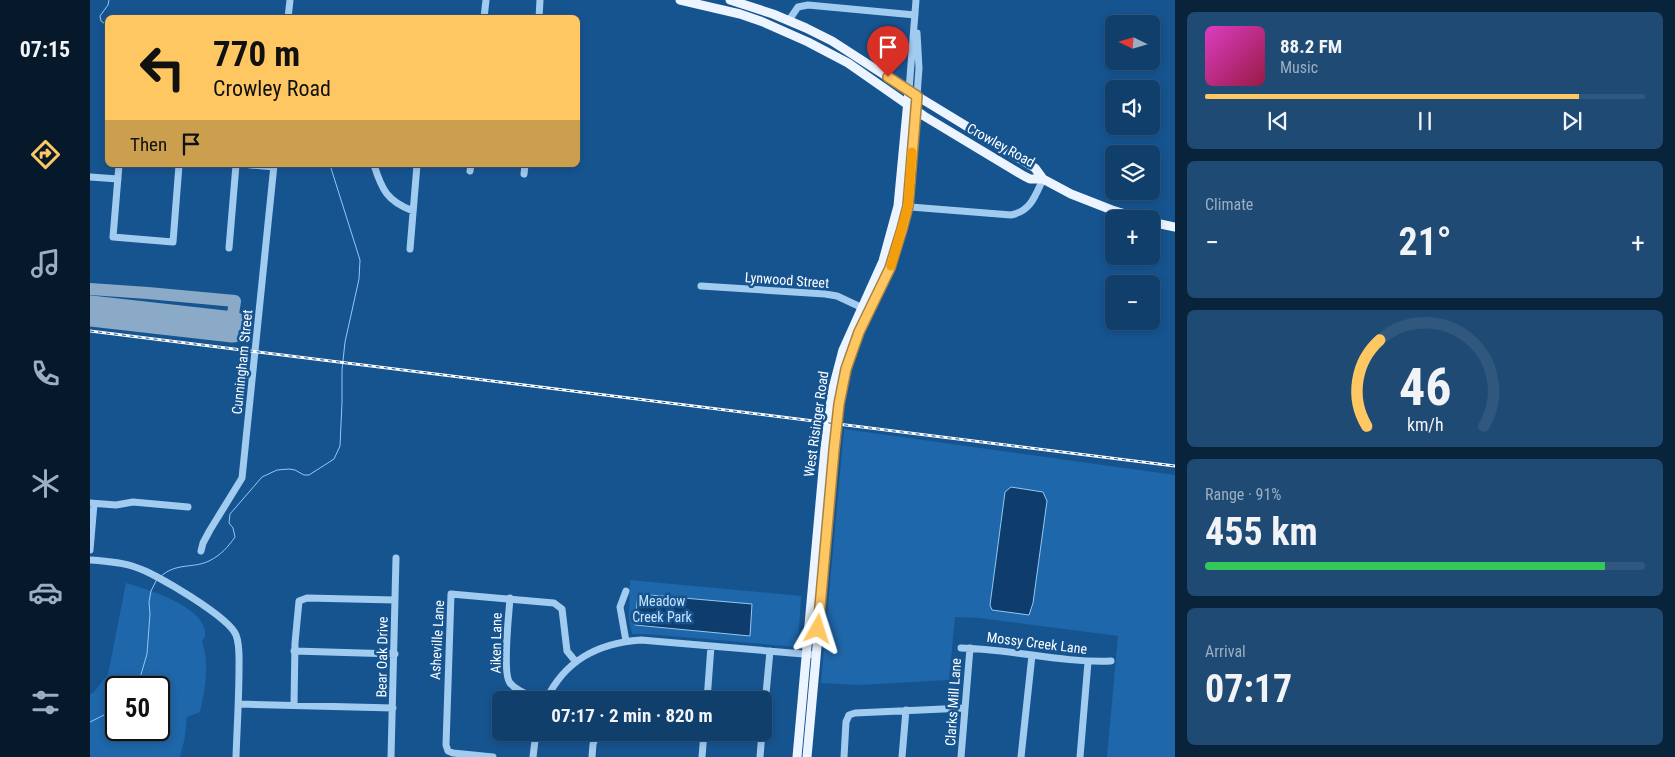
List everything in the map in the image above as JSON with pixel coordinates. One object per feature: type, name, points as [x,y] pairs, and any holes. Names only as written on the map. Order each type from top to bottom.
[{"type":"main road","name":"Crowley Road","points":[[680,0],[740,14],[808,42],[848,63],[916,111],[1024,176],[1030,179],[1042,179],[1036,168],[917,96],[832,41],[789,20],[730,0]]},
{"type":"main road","name":"West Risinger Road","points":[[903,206],[909,90]]},
{"type":"main road","name":"West Risinger Road","points":[[807,757],[815,553],[832,392],[843,350],[890,268],[903,206],[917,96]]},
{"type":"main road","points":[[1042,179],[1071,194],[1112,210]]},
{"type":"main road","points":[[1160,224],[1175,227]]},
{"type":"main road","name":"West Risinger Road","points":[[797,757],[811,654],[821,599],[839,404],[846,369],[865,309]]},
{"type":"main road","points":[[815,553],[822,558],[819,593],[821,599]]},
{"type":"street","points":[[288,15],[290,0]]},
{"type":"street","points":[[484,15],[486,0]]},
{"type":"street","points":[[539,15],[540,0]]},
{"type":"street","name":"West Risinger Road","points":[[909,90],[916,0]]},
{"type":"street","points":[[789,20],[798,7],[808,5],[915,15]]},
{"type":"street","name":"West Risinger Road","points":[[915,15],[919,51],[917,96]]},
{"type":"street","points":[[119,167],[113,237],[173,242],[179,167]]},
{"type":"street","points":[[229,248],[236,167]]},
{"type":"street","name":"Cunningham Street","points":[[201,551],[210,530],[242,478],[274,167]]},
{"type":"street","points":[[375,167],[386,194],[401,206],[413,211]]},
{"type":"street","points":[[410,250],[417,167]]},
{"type":"street","points":[[524,174],[525,167]]},
{"type":"street","points":[[90,177],[118,179]]},
{"type":"street","points":[[903,206],[988,214],[1017,214],[1023,212],[1035,196],[1042,179]]},
{"type":"street","name":"Lynwood Street","points":[[701,286],[825,294],[837,296],[865,309]]},
{"type":"street","points":[[90,550],[92,503],[116,505],[133,502],[188,507]]},
{"type":"street","name":"Bear Oak Drive","points":[[392,757],[396,558]]},
{"type":"street","points":[[90,560],[127,564],[146,570],[202,604],[220,617],[236,634],[239,648],[239,704],[236,757]]},
{"type":"street","points":[[626,591],[620,607],[626,641]]},
{"type":"street","name":"Asheville Lane","points":[[493,757],[453,753],[448,751],[446,745],[451,594],[554,602],[562,609],[567,651],[576,662]]},
{"type":"street","name":"Aiken Lane","points":[[510,598],[506,670],[509,682],[520,691]]},
{"type":"street","points":[[294,705],[294,651],[299,601],[302,599],[396,600]]},
{"type":"street","points":[[550,691],[569,666],[592,651],[626,641],[641,640],[811,654]]},
{"type":"street","points":[[708,691],[711,646]]},
{"type":"street","name":"Mossy Creek Lane","points":[[961,648],[1088,662],[1111,661]]},
{"type":"street","name":"Clarks Mill Lane","points":[[961,757],[970,648]]},
{"type":"street","points":[[294,651],[395,654]]},
{"type":"street","points":[[766,691],[770,651]]},
{"type":"street","points":[[1021,757],[1032,655]]},
{"type":"street","points":[[1080,757],[1088,662]]},
{"type":"street","points":[[239,704],[393,708]]},
{"type":"street","points":[[844,757],[846,722],[850,715],[855,713],[965,708]]},
{"type":"street","points":[[902,757],[906,710]]},
{"type":"street","points":[[533,757],[535,741]]},
{"type":"street","points":[[592,757],[594,741]]},
{"type":"street","points":[[702,757],[703,741]]},
{"type":"street","points":[[760,757],[761,741]]},
{"type":"green space","points":[[844,429],[1175,475],[1175,757],[1107,757],[1118,636],[979,618],[955,617],[949,680],[859,685],[821,683]]},
{"type":"green space","name":"Meadow Creek Park","points":[[630,580],[801,596],[798,647],[632,634],[629,618]]},
{"type":"green space","points":[[126,583],[174,601],[197,616],[203,625],[205,635],[202,642],[206,658],[205,685],[200,712],[187,717],[180,757],[90,757],[90,694],[94,692],[105,678],[105,741],[170,741],[170,676],[106,676]]},
{"type":"shaded area","points":[[1011,487],[1043,492],[1047,501],[1033,603],[1029,615],[992,610],[990,605],[1005,492]]},
{"type":"shaded area","points":[[638,594],[752,604],[750,636],[635,625]]},
{"type":"waterway","points":[[105,24],[101,21],[100,16],[108,5],[109,0]]},
{"type":"waterway","points":[[160,577],[178,567],[209,561],[224,550],[235,537],[233,528],[229,523],[230,514],[262,477],[277,470],[289,469],[309,475],[334,459],[340,446],[342,370],[345,342],[359,279],[360,260],[331,167]]},
{"type":"waterway","points":[[141,676],[147,654],[149,602],[151,591],[157,579]]},
{"type":"waterway","points":[[90,722],[105,714]]},
{"type":"taxiway","points":[[90,289],[235,301],[231,327]]},
{"type":"runway","points":[[90,311],[233,327]]},
{"type":"railway","points":[[90,331],[1175,466]]},
{"type":"slow traffic","points":[[891,266],[908,206],[912,152]]},
{"type":"route","points":[[818,629],[834,450],[839,404],[846,369],[859,332],[890,268],[908,206],[917,96],[888,77]]}]
